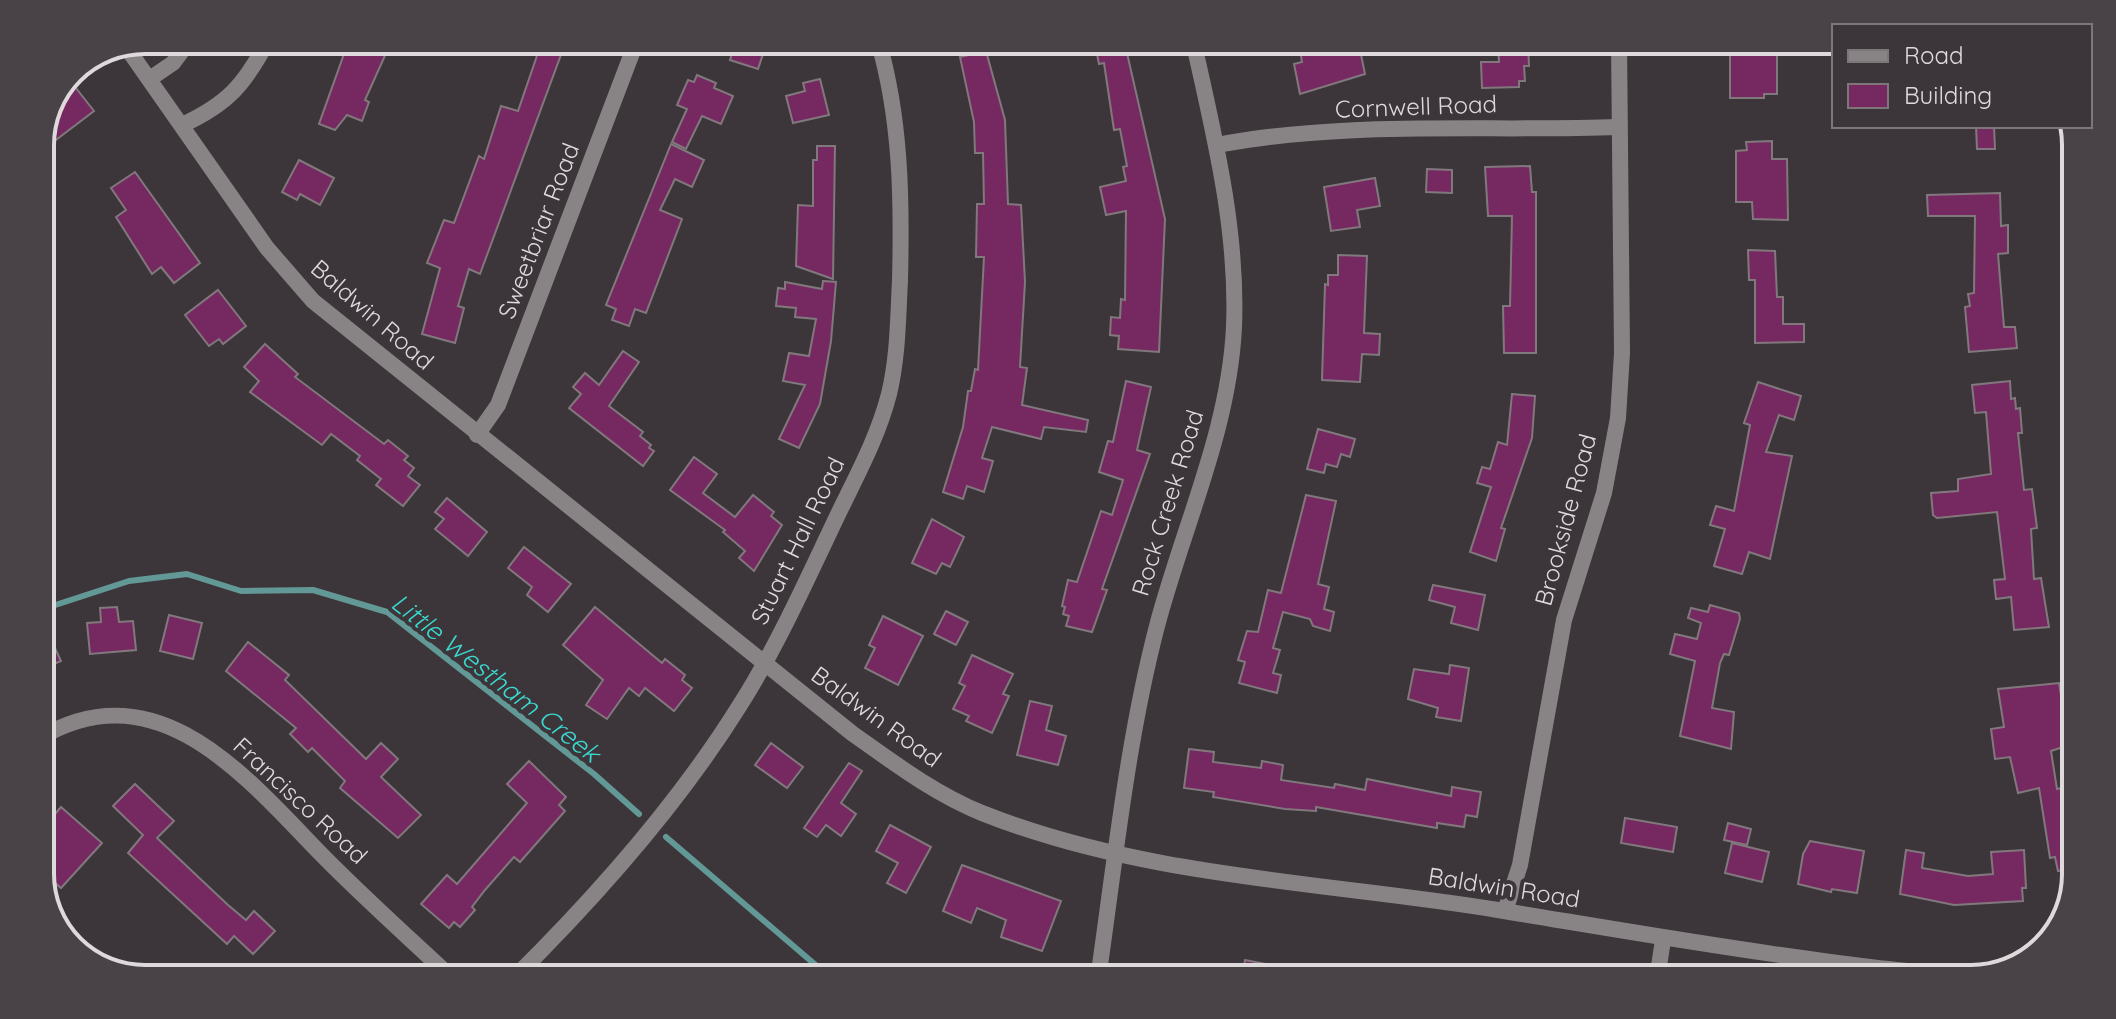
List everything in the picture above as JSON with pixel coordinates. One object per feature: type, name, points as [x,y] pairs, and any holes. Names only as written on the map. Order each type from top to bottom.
[{"type":"street","points":[[151,78],[173,63],[180,54]]},
{"type":"street","points":[[182,125],[214,111],[226,101],[249,76],[261,54]]},
{"type":"street","name":"Sweetbriar Road","points":[[477,435],[498,405],[632,54]]},
{"type":"street","name":"Stuart Hall Road","points":[[527,965],[670,805],[716,741],[764,664],[869,450],[889,392],[898,339],[899,149],[881,54]]},
{"type":"street","name":"Rock Creek Road","points":[[1100,965],[1146,670],[1213,451],[1234,331],[1235,277],[1217,145],[1196,54]]},
{"type":"street","name":"Brookside Road","points":[[1505,911],[1520,865],[1564,620],[1604,493],[1616,429],[1622,353],[1619,54]]},
{"type":"street","name":"Baldwin Road","points":[[133,55],[267,248],[307,295],[764,664],[912,776],[980,812],[1070,843],[1116,854],[1505,911],[1663,940],[1853,965]]},
{"type":"street","name":"Cornwell Road","points":[[1217,145],[1254,138],[1352,132],[1618,127]]},
{"type":"street","name":"Francisco Road","points":[[54,732],[76,722],[125,718],[151,721],[194,737],[284,813],[318,851],[438,965]]},
{"type":"street","points":[[1659,965],[1663,940]]},
{"type":"building","points":[[344,54],[386,54],[365,100],[369,102],[362,121],[347,115],[335,130],[319,124]]},
{"type":"building","points":[[538,54],[561,54],[480,274],[469,269],[458,306],[464,308],[455,343],[422,334],[440,268],[427,263],[444,220],[454,223],[479,156],[484,159],[501,106],[518,111]]},
{"type":"building","points":[[732,54],[763,54],[758,69],[730,60]]},
{"type":"building","points":[[987,54],[1005,120],[1008,204],[1021,205],[1025,282],[1020,367],[1027,368],[1022,405],[1088,420],[1086,432],[1044,427],[1041,439],[992,427],[982,458],[993,461],[984,492],[967,486],[963,499],[943,492],[963,427],[968,391],[971,391],[975,369],[978,370],[984,257],[976,257],[977,204],[984,204],[983,153],[975,153],[974,122],[960,57]]},
{"type":"building","points":[[1097,54],[1127,54],[1165,219],[1159,352],[1118,349],[1119,336],[1110,335],[1111,317],[1120,318],[1121,299],[1125,300],[1126,211],[1106,215],[1100,187],[1126,181],[1123,167],[1127,166],[1120,129],[1114,130],[1104,63],[1099,64]]},
{"type":"building","points":[[1301,54],[1361,54],[1365,74],[1300,94],[1294,64],[1302,62]]},
{"type":"building","points":[[1499,54],[1528,54],[1529,66],[1524,66],[1525,81],[1519,81],[1519,87],[1482,88],[1481,62],[1499,62]]},
{"type":"building","points":[[1730,54],[1777,54],[1777,94],[1764,94],[1764,98],[1730,98]]},
{"type":"building","points":[[697,75],[716,83],[714,88],[733,96],[721,124],[702,116],[686,149],[672,142],[687,109],[677,105],[688,80],[694,82]]},
{"type":"building","points":[[820,79],[829,115],[793,123],[786,96],[805,91],[803,83]]},
{"type":"building","points":[[75,87],[94,111],[54,141],[63,105]]},
{"type":"building","points":[[1976,128],[1994,128],[1995,149],[1977,149]]},
{"type":"building","points":[[1772,141],[1772,159],[1787,159],[1788,220],[1753,219],[1752,202],[1736,202],[1736,151],[1747,150],[1746,142]]},
{"type":"building","points":[[671,144],[704,160],[692,187],[675,179],[660,210],[682,219],[646,313],[635,309],[629,326],[612,320],[616,309],[606,305]]},
{"type":"building","points":[[817,146],[835,146],[833,279],[796,266],[798,205],[813,206],[813,160],[817,160]]},
{"type":"building","points":[[299,160],[334,178],[320,205],[300,194],[297,200],[282,192]]},
{"type":"building","points":[[1530,166],[1532,192],[1536,192],[1536,353],[1504,353],[1503,306],[1510,306],[1512,216],[1488,216],[1485,167]]},
{"type":"building","points":[[1427,169],[1452,170],[1452,193],[1426,192]]},
{"type":"building","points":[[135,172],[200,263],[174,283],[161,267],[152,274],[116,217],[126,210],[111,188]]},
{"type":"building","points":[[1375,178],[1380,206],[1357,210],[1360,227],[1331,231],[1324,187]]},
{"type":"building","points":[[2000,193],[2001,226],[2008,225],[2008,253],[1998,254],[2004,327],[2015,327],[2017,348],[1969,352],[1965,307],[1970,306],[1968,294],[1974,293],[1975,216],[1928,216],[1927,195]]},
{"type":"building","points":[[1748,250],[1775,251],[1777,297],[1783,297],[1783,324],[1804,324],[1804,342],[1755,343],[1755,280],[1749,280]]},
{"type":"building","points":[[1338,255],[1367,256],[1364,333],[1380,334],[1379,355],[1362,354],[1360,382],[1322,380],[1325,284],[1328,285],[1328,275],[1338,275]]},
{"type":"building","points":[[823,281],[836,282],[831,341],[820,404],[799,448],[779,439],[805,385],[783,381],[789,353],[809,356],[816,319],[795,317],[796,308],[776,306],[778,288],[785,289],[785,282],[822,289]]},
{"type":"building","points":[[218,290],[246,326],[223,344],[219,339],[209,346],[185,315]]},
{"type":"building","points":[[265,344],[298,374],[295,377],[384,444],[388,440],[408,456],[404,460],[414,468],[408,476],[420,485],[403,506],[376,485],[381,479],[357,460],[360,456],[331,434],[322,445],[250,392],[259,381],[244,367]]},
{"type":"building","points":[[623,351],[639,362],[609,406],[643,432],[640,436],[651,445],[649,448],[654,451],[643,466],[569,408],[581,394],[573,387],[585,373],[599,385]]},
{"type":"building","points":[[1126,381],[1151,387],[1137,450],[1150,454],[1102,589],[1107,590],[1092,632],[1066,626],[1069,616],[1063,614],[1065,607],[1062,606],[1068,580],[1077,582],[1101,511],[1112,515],[1123,480],[1099,472],[1108,441],[1113,442]]},
{"type":"building","points":[[2010,381],[2011,399],[2015,398],[2016,409],[2020,408],[2022,433],[2018,433],[2024,490],[2032,489],[2037,528],[2031,529],[2034,579],[2041,578],[2049,627],[2014,630],[2011,597],[1996,599],[1994,580],[2005,579],[1997,512],[1937,518],[1933,515],[1931,493],[1958,491],[1958,479],[1991,474],[1986,412],[1975,413],[1972,385]]},
{"type":"building","points":[[1758,382],[1801,396],[1794,420],[1779,415],[1766,452],[1792,456],[1770,559],[1749,552],[1742,574],[1714,566],[1725,529],[1710,525],[1716,506],[1734,511],[1750,425],[1744,423]]},
{"type":"building","points":[[1512,394],[1535,396],[1532,438],[1501,528],[1505,529],[1496,561],[1470,552],[1491,487],[1477,483],[1482,467],[1490,469],[1498,442],[1507,445]]},
{"type":"building","points":[[1318,429],[1355,439],[1350,457],[1341,454],[1337,467],[1326,464],[1324,473],[1307,469]]},
{"type":"building","points":[[694,457],[717,474],[703,493],[735,517],[753,495],[774,512],[771,516],[782,525],[754,571],[739,558],[745,551],[723,532],[725,530],[670,490]]},
{"type":"building","points":[[1306,495],[1336,501],[1318,584],[1329,587],[1324,609],[1334,612],[1330,631],[1313,626],[1310,619],[1283,612],[1273,648],[1280,650],[1273,673],[1281,675],[1277,693],[1239,683],[1245,662],[1238,660],[1247,631],[1258,632],[1268,590],[1281,593]]},
{"type":"building","points":[[447,498],[487,532],[468,556],[435,529],[444,519],[435,512]]},
{"type":"building","points":[[932,519],[964,537],[950,567],[942,563],[936,574],[912,563]]},
{"type":"building","points":[[524,547],[571,584],[548,612],[527,595],[532,587],[508,568]]},
{"type":"building","points":[[1433,585],[1485,595],[1478,630],[1451,623],[1455,607],[1429,600]]},
{"type":"building","points":[[1710,605],[1739,613],[1740,619],[1729,655],[1724,654],[1720,663],[1712,708],[1734,712],[1731,749],[1680,736],[1695,661],[1670,654],[1675,634],[1697,639],[1701,623],[1688,618],[1691,608],[1708,612]]},
{"type":"building","points":[[117,607],[119,622],[133,621],[136,650],[90,654],[87,623],[101,622],[100,608]]},
{"type":"building","points":[[595,607],[662,663],[665,659],[685,675],[682,680],[692,688],[674,711],[645,688],[639,696],[629,688],[607,719],[586,705],[603,680],[563,645]]},
{"type":"building","points":[[946,611],[968,622],[956,645],[934,634]]},
{"type":"building","points":[[169,615],[202,623],[193,659],[160,651]]},
{"type":"building","points":[[883,616],[923,636],[898,685],[865,668],[875,648],[869,645]]},
{"type":"building","points":[[248,642],[289,675],[285,680],[366,759],[381,743],[398,759],[381,777],[421,815],[398,838],[340,788],[345,781],[312,748],[308,752],[290,734],[296,728],[226,671]]},
{"type":"building","points":[[54,646],[61,661],[54,664]]},
{"type":"building","points":[[972,655],[1013,674],[1003,694],[1009,696],[992,733],[966,721],[969,716],[953,709],[965,686],[959,683]]},
{"type":"building","points":[[1450,665],[1469,668],[1461,721],[1436,717],[1438,708],[1408,699],[1414,669],[1449,674]]},
{"type":"building","points":[[2059,683],[2062,747],[2051,751],[2057,789],[2062,788],[2062,870],[2058,871],[2055,857],[2050,858],[2039,788],[2018,793],[2010,757],[1995,759],[1991,729],[2004,727],[1998,689]]},
{"type":"building","points":[[1030,701],[1052,706],[1046,730],[1066,736],[1058,765],[1017,755]]},
{"type":"building","points":[[771,743],[803,767],[787,788],[755,765]]},
{"type":"building","points":[[1189,749],[1214,752],[1213,762],[1261,768],[1262,761],[1283,765],[1281,780],[1334,788],[1335,784],[1365,790],[1367,779],[1451,796],[1452,787],[1481,792],[1477,817],[1466,815],[1464,827],[1437,823],[1437,828],[1316,807],[1316,811],[1285,809],[1213,797],[1214,792],[1184,788]]},
{"type":"building","points":[[529,761],[566,797],[559,805],[565,811],[520,862],[514,857],[485,890],[472,907],[475,910],[460,927],[454,922],[449,928],[421,904],[447,875],[457,884],[527,803],[507,784]]},
{"type":"building","points":[[849,763],[862,771],[841,803],[856,814],[841,836],[826,825],[817,837],[804,828]]},
{"type":"building","points":[[135,784],[174,821],[157,838],[246,920],[254,911],[275,931],[253,954],[234,936],[227,944],[128,853],[143,835],[113,806]]},
{"type":"building","points":[[61,807],[102,843],[61,888],[54,880],[54,815]]},
{"type":"building","points":[[1625,818],[1677,827],[1673,852],[1621,843]]},
{"type":"building","points":[[1728,823],[1751,829],[1747,845],[1724,840]]},
{"type":"building","points":[[890,825],[931,847],[906,893],[887,883],[898,863],[876,851]]},
{"type":"building","points":[[1810,841],[1864,851],[1857,893],[1832,889],[1831,892],[1798,884],[1803,854]]},
{"type":"building","points":[[1732,843],[1769,852],[1762,882],[1725,873]]},
{"type":"building","points":[[1906,850],[1924,853],[1922,868],[1968,876],[1993,874],[1991,852],[2024,850],[2026,888],[2022,888],[2023,901],[1954,905],[1900,894]]},
{"type":"building","points":[[962,865],[1061,901],[1042,951],[1001,937],[1006,920],[977,908],[971,923],[943,911]]},
{"type":"building","points":[[1245,960],[1266,964],[1266,965],[1244,965]]},
{"type":"waterway","name":"Little Westham Creek","points":[[54,605],[129,581],[187,574],[241,591],[313,590],[387,612],[594,774],[639,814]]},
{"type":"waterway","name":"Little Westham Creek","points":[[666,837],[816,965]]}]
